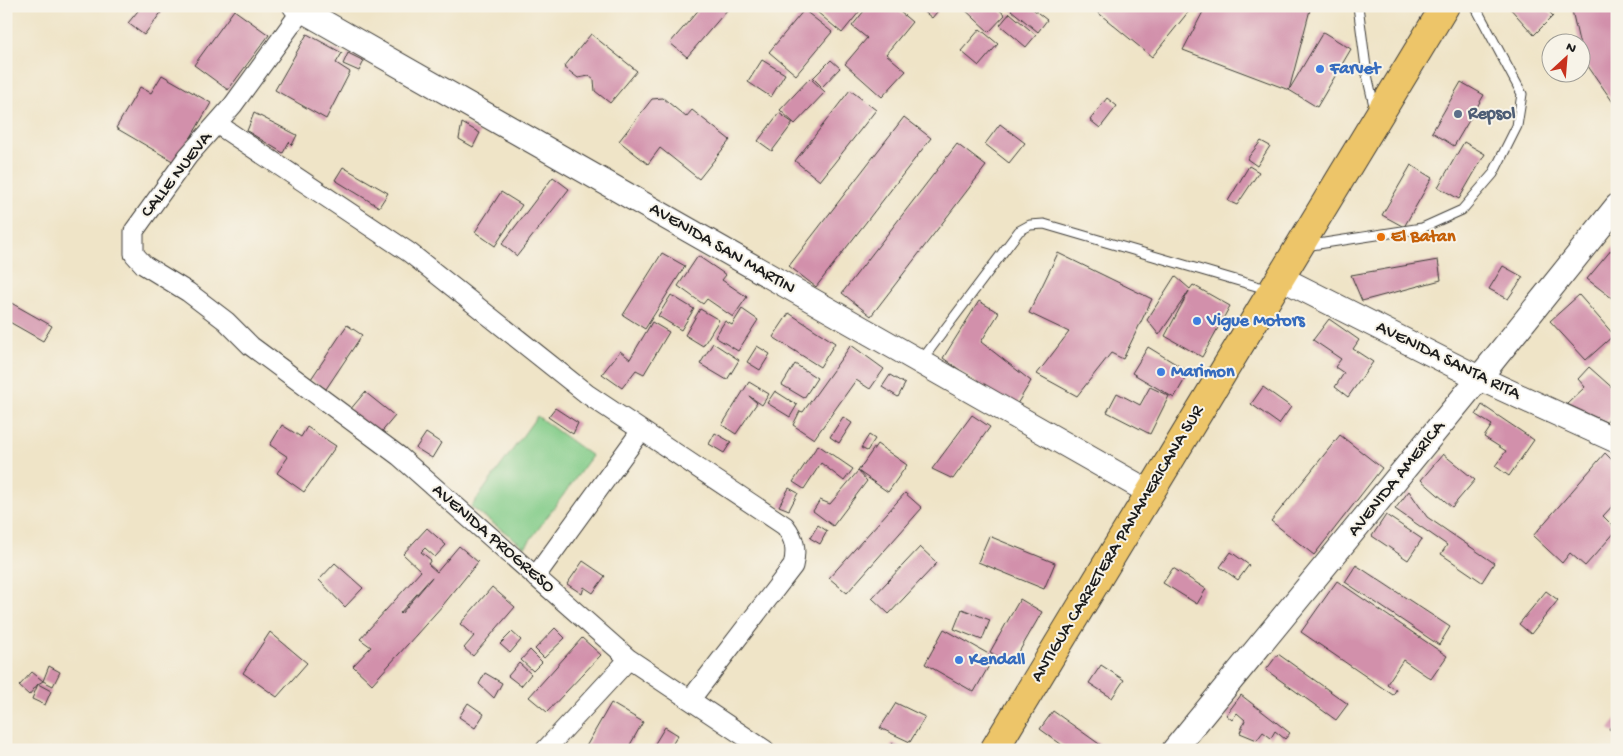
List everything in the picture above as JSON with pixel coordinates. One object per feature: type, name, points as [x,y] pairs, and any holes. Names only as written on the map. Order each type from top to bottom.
[{"type":"highway","name":"ANTIGUA CARRETERA PANAMERICANA SUR","points":[[994,750],[1445,6]]},
{"type":"street","name":"CALLE NUEVA","points":[[226,321],[188,292],[144,265],[134,254],[134,231],[188,156],[233,105],[299,8]]},
{"type":"street","name":"AVENIDA SAN MARTIN","points":[[299,8],[1149,492]]},
{"type":"street","points":[[217,124],[410,253],[587,394],[785,526],[795,544],[793,566],[690,700]]},
{"type":"street","name":"AVENIDA AMERICA","points":[[1174,750],[1480,378],[1617,206]]},
{"type":"street","name":"AVENIDA SANTA RITA","points":[[1277,284],[1617,441]]},
{"type":"street","name":"AVENIDA PROGRESO","points":[[226,321],[251,346],[399,456],[629,659],[765,750]]},
{"type":"street","points":[[536,577],[641,431]]},
{"type":"street","points":[[545,750],[629,659]]},
{"type":"lane","points":[[1358,6],[1367,75],[1377,119]]},
{"type":"lane","points":[[1300,246],[1422,228],[1462,210],[1493,174],[1517,126],[1522,94],[1475,6]]},
{"type":"lane","points":[[920,361],[1019,231],[1030,225],[1044,224],[1277,284]]},
{"type":"green space","points":[[537,416],[592,456],[525,547],[471,507]]},
{"type":"building","points":[[142,6],[166,6],[144,35],[128,23]]},
{"type":"building","points":[[702,6],[726,6],[728,9],[687,57],[670,43]]},
{"type":"building","points":[[810,6],[864,6],[842,33]]},
{"type":"building","points":[[868,6],[893,6],[912,22],[886,54],[906,71],[882,97],[845,64],[867,38],[852,26]]},
{"type":"building","points":[[917,6],[942,6],[932,18]]},
{"type":"building","points":[[961,6],[995,6],[1005,15],[989,32]]},
{"type":"building","points":[[1013,6],[1029,6],[1047,20],[1038,32],[1011,10]]},
{"type":"building","points":[[1090,6],[1193,6],[1152,57]]},
{"type":"building","points":[[1206,6],[1311,6],[1289,90],[1183,50]]},
{"type":"building","points":[[1508,6],[1544,6],[1553,16],[1534,35]]},
{"type":"building","points":[[1571,6],[1617,6],[1617,108],[1590,69],[1590,32],[1577,32]]},
{"type":"building","points":[[234,10],[269,35],[228,90],[194,65]]},
{"type":"building","points":[[804,10],[832,32],[796,75],[769,52]]},
{"type":"building","points":[[1010,13],[1036,35],[1026,47],[1000,25]]},
{"type":"building","points":[[980,29],[998,44],[979,66],[961,51]]},
{"type":"building","name":"Farvet","points":[[1323,32],[1351,49],[1317,107],[1289,90]]},
{"type":"building","points":[[307,34],[342,53],[336,63],[350,72],[326,119],[275,90]]},
{"type":"building","points":[[591,34],[637,71],[610,103],[595,91],[594,80],[589,76],[578,78],[564,67]]},
{"type":"building","points":[[348,53],[364,61],[359,71],[343,64]]},
{"type":"building","points":[[762,60],[785,74],[771,97],[748,82]]},
{"type":"building","points":[[831,60],[840,68],[822,87],[813,78]]},
{"type":"building","points":[[162,75],[211,103],[176,163],[116,128],[140,87],[151,93]]},
{"type":"building","points":[[810,78],[825,92],[795,124],[780,110]]},
{"type":"building","name":"Repsol","points":[[1461,82],[1484,95],[1454,146],[1432,132]]},
{"type":"building","points":[[850,90],[876,110],[820,181],[795,161]]},
{"type":"building","points":[[663,98],[686,117],[692,110],[730,140],[699,179],[660,148],[648,164],[619,141],[652,99]]},
{"type":"building","points":[[1107,98],[1117,106],[1100,128],[1090,120]]},
{"type":"building","points":[[254,113],[297,135],[292,145],[289,142],[283,153],[247,131]]},
{"type":"building","points":[[779,113],[793,123],[772,151],[758,141]]},
{"type":"building","points":[[904,117],[931,138],[816,287],[789,266]]},
{"type":"building","points":[[462,123],[480,133],[473,147],[459,139]]},
{"type":"building","points":[[1000,124],[1025,143],[1009,163],[985,144]]},
{"type":"building","points":[[1261,141],[1270,146],[1257,166],[1247,159]]},
{"type":"building","name":"Repsol","points":[[1464,142],[1485,154],[1459,199],[1438,187]]},
{"type":"building","points":[[957,144],[986,166],[871,316],[842,293]]},
{"type":"building","points":[[1411,165],[1432,178],[1404,227],[1382,215]]},
{"type":"building","points":[[1249,166],[1259,172],[1237,205],[1228,201]]},
{"type":"building","points":[[343,167],[388,193],[379,207],[335,180]]},
{"type":"building","points":[[553,177],[569,189],[517,256],[502,244]]},
{"type":"building","points":[[501,192],[522,205],[495,246],[475,232]]},
{"type":"building","points":[[1617,243],[1617,302],[1587,279]]},
{"type":"building","points":[[662,253],[685,266],[645,329],[623,315]]},
{"type":"building","points":[[1058,253],[1152,299],[1123,359],[1111,353],[1077,396],[1037,374],[1069,332],[1029,313]]},
{"type":"building","points":[[698,256],[726,275],[722,280],[747,297],[733,317],[707,299],[703,304],[678,286]]},
{"type":"building","points":[[1438,260],[1441,280],[1362,301],[1351,275]]},
{"type":"building","points":[[1503,266],[1523,277],[1508,299],[1489,289]]},
{"type":"building","name":"Vigue Motors","points":[[1175,276],[1190,289],[1193,285],[1230,306],[1202,357],[1165,336],[1189,291],[1159,335],[1147,320]]},
{"type":"building","points":[[671,295],[694,309],[681,330],[658,316]]},
{"type":"building","points":[[1579,295],[1614,335],[1586,360],[1550,321]]},
{"type":"building","points":[[6,300],[52,326],[43,341],[6,320]]},
{"type":"building","points":[[979,301],[999,313],[981,342],[1031,381],[1014,409],[943,358]]},
{"type":"building","points":[[700,309],[719,320],[703,346],[685,335]]},
{"type":"building","points":[[742,309],[758,320],[738,351],[715,337],[725,321],[732,325]]},
{"type":"building","points":[[789,313],[835,343],[820,367],[773,337]]},
{"type":"building","points":[[1329,319],[1359,340],[1353,349],[1373,362],[1348,397],[1335,387],[1344,373],[1335,367],[1341,359],[1313,340]]},
{"type":"building","points":[[652,322],[669,332],[644,374],[636,370],[622,388],[602,374],[620,351],[630,359]]},
{"type":"building","points":[[347,325],[362,335],[326,389],[311,379]]},
{"type":"building","points":[[713,343],[739,360],[727,380],[700,364]]},
{"type":"building","points":[[851,345],[884,369],[870,389],[856,380],[814,439],[793,425],[800,411],[803,412]]},
{"type":"building","points":[[757,346],[770,354],[760,370],[747,362]]},
{"type":"building","name":"Marimon","points":[[1148,347],[1189,372],[1174,398],[1132,373]]},
{"type":"building","points":[[795,364],[817,378],[804,398],[782,385]]},
{"type":"building","points":[[1589,367],[1617,392],[1617,409],[1606,422],[1567,404],[1585,387],[1578,379]]},
{"type":"building","points":[[890,375],[905,384],[898,397],[882,387]]},
{"type":"building","points":[[749,382],[769,394],[762,405],[749,396],[757,403],[736,434],[722,425]]},
{"type":"building","points":[[1150,387],[1169,396],[1150,434],[1107,412],[1117,393],[1140,405]]},
{"type":"building","points":[[1263,387],[1291,407],[1279,424],[1251,404]]},
{"type":"building","points":[[775,391],[797,405],[790,417],[767,403]]},
{"type":"building","points":[[365,392],[395,416],[379,435],[349,411]]},
{"type":"building","points":[[1482,405],[1534,440],[1509,476],[1495,466],[1506,451],[1484,437],[1492,425],[1476,415]]},
{"type":"building","points":[[555,408],[578,423],[573,434],[548,417]]},
{"type":"building","points":[[972,415],[990,427],[953,479],[932,469]]},
{"type":"building","points":[[843,417],[852,423],[839,443],[830,437]]},
{"type":"building","points":[[282,425],[301,437],[307,427],[336,446],[304,492],[277,473],[288,457],[270,445]]},
{"type":"building","points":[[426,433],[441,443],[432,458],[416,448]]},
{"type":"building","points":[[715,433],[731,442],[724,453],[709,444]]},
{"type":"building","points":[[869,435],[875,439],[867,451],[861,448]]},
{"type":"building","points":[[1340,435],[1382,468],[1314,555],[1271,521]]},
{"type":"building","points":[[877,444],[907,465],[888,492],[858,471]]},
{"type":"building","points":[[818,445],[853,469],[844,481],[821,463],[804,489],[793,482]]},
{"type":"building","points":[[1605,453],[1617,465],[1617,501],[1603,516],[1617,530],[1585,566],[1570,553],[1562,563],[1533,536]]},
{"type":"building","points":[[1443,454],[1475,480],[1452,507],[1421,480]]},
{"type":"building","points":[[858,471],[867,481],[833,526],[813,511],[820,500],[830,504]]},
{"type":"building","points":[[789,488],[798,493],[789,510],[779,506]]},
{"type":"building","points":[[1409,491],[1427,517],[1494,563],[1482,582],[1441,554],[1447,545],[1395,509]]},
{"type":"building","points":[[905,493],[922,508],[847,593],[829,578]]},
{"type":"building","points":[[1386,515],[1422,539],[1408,560],[1372,536]]},
{"type":"building","points":[[818,525],[827,531],[820,544],[810,538]]},
{"type":"building","points":[[427,528],[446,545],[435,557],[425,548],[421,552],[431,560],[428,564],[437,572],[459,546],[478,562],[443,605],[372,684],[353,666],[371,647],[360,639],[421,571],[403,554]],"holes":[[[432,577],[401,614],[400,613]]]},
{"type":"building","points":[[989,536],[1055,563],[1044,589],[978,562]]},
{"type":"building","points":[[920,547],[937,563],[889,614],[872,598]]},
{"type":"building","points":[[1231,552],[1249,565],[1238,580],[1220,567]]},
{"type":"building","points":[[583,561],[605,576],[593,593],[584,587],[582,594],[567,584]]},
{"type":"building","points":[[335,563],[363,588],[345,607],[319,580]]},
{"type":"building","points":[[1356,565],[1450,627],[1439,645],[1345,582]]},
{"type":"building","points":[[1173,568],[1206,589],[1197,604],[1163,583]]},
{"type":"building","points":[[1337,581],[1447,656],[1431,679],[1403,660],[1387,684],[1396,690],[1393,695],[1301,632]]},
{"type":"building","points":[[492,587],[515,607],[473,656],[464,648],[474,636],[460,624]]},
{"type":"building","points":[[1546,591],[1558,600],[1531,634],[1519,624]]},
{"type":"building","points":[[1020,599],[1042,612],[1012,664],[990,652]]},
{"type":"building","points":[[962,609],[990,620],[982,640],[954,629]]},
{"type":"building","points":[[555,628],[565,638],[544,658],[535,649]]},
{"type":"building","name":"Kendall","points":[[944,629],[994,657],[974,692],[925,664]]},
{"type":"building","points":[[270,632],[307,663],[277,697],[243,673]]},
{"type":"building","points":[[512,632],[521,640],[510,653],[500,644]]},
{"type":"building","points":[[582,638],[601,655],[547,712],[529,697]]},
{"type":"building","points":[[530,650],[542,662],[533,671],[521,660]]},
{"type":"building","points":[[1278,654],[1348,704],[1336,720],[1266,670]]},
{"type":"building","points":[[519,663],[531,674],[521,686],[508,676]]},
{"type":"building","points":[[1101,665],[1124,680],[1112,698],[1089,683]]},
{"type":"building","points":[[49,666],[60,672],[53,686],[43,681]]},
{"type":"building","points":[[32,672],[43,681],[29,695],[19,686]]},
{"type":"building","points":[[485,673],[502,683],[494,698],[479,684]]},
{"type":"building","points":[[38,684],[51,691],[45,705],[32,699]]},
{"type":"building","points":[[1241,695],[1290,733],[1285,739],[1275,731],[1271,738],[1263,732],[1257,740],[1240,733],[1245,720],[1237,713],[1232,720],[1226,715]]},
{"type":"building","points":[[468,703],[484,714],[475,728],[459,717]]},
{"type":"building","points":[[611,703],[643,722],[627,750],[584,750]]},
{"type":"building","points":[[896,703],[925,717],[910,742],[880,728]]},
{"type":"building","points":[[1053,711],[1102,746],[1099,750],[1069,750],[1040,729]]},
{"type":"building","points":[[1617,718],[1617,735],[1609,729]]},
{"type":"building","points":[[665,727],[678,735],[669,750],[651,750]]},
{"type":"building","points":[[893,743],[905,750],[889,750]]},
{"type":"place","name":"Farvet","points":[[1320,69]]},
{"type":"place","name":"Repsol","points":[[1458,114]]},
{"type":"place","name":"El Batan","points":[[1381,237]]},
{"type":"place","name":"Vigue Motors","points":[[1197,321]]},
{"type":"place","name":"Marimon","points":[[1161,372]]},
{"type":"place","name":"Kendall","points":[[959,660]]}]
